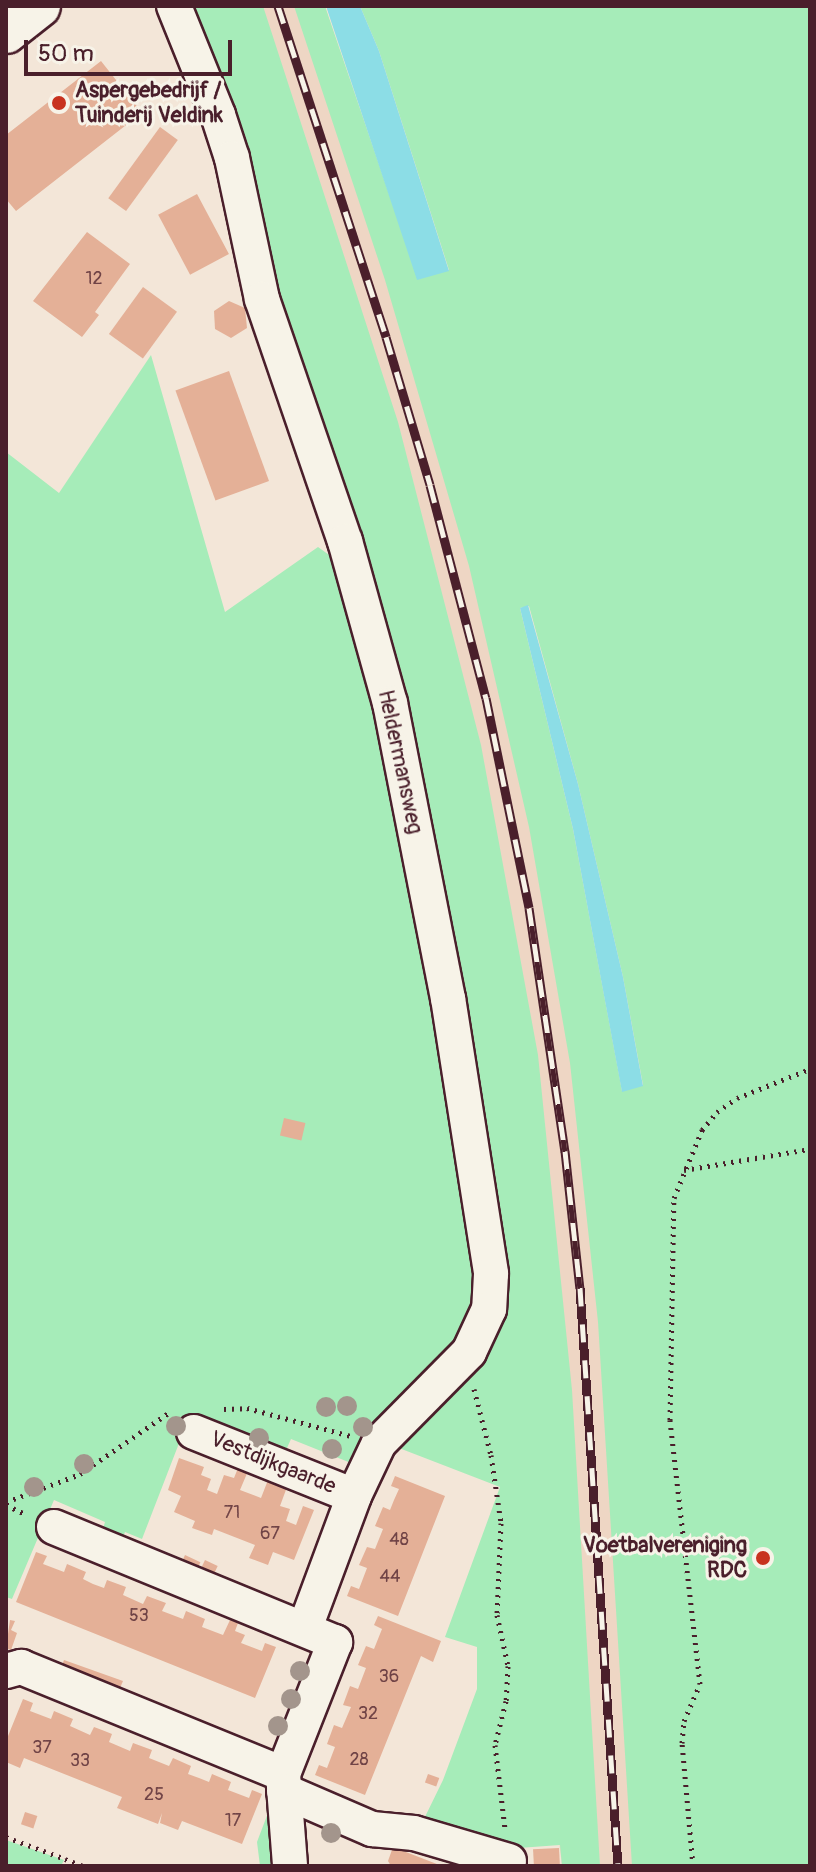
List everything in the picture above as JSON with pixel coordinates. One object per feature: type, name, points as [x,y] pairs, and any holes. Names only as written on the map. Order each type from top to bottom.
[{"type":"street","points":[[6,32],[39,6]]},
{"type":"street","name":"Heldermansweg","points":[[174,6],[227,144],[262,299],[345,541],[390,703],[448,998],[491,1274],[489,1309],[469,1352],[379,1443],[354,1496]]},
{"type":"street","name":"Vestdijkgaarde","points":[[194,1432],[354,1496],[305,1628]]},
{"type":"street","points":[[54,1527],[335,1642],[283,1782],[290,1866]]},
{"type":"street","points":[[6,1671],[21,1667],[283,1782],[372,1829],[414,1833],[509,1861]]},
{"type":"path","points":[[693,1866],[682,1743],[684,1721],[700,1684],[670,1420],[674,1198],[702,1130],[717,1112],[737,1098],[810,1069]]},
{"type":"path","points":[[683,1170],[810,1149]]},
{"type":"path","points":[[469,1352],[472,1382],[491,1455],[501,1523],[497,1615],[508,1666],[506,1701],[495,1745],[509,1861]]},
{"type":"path","points":[[6,1837],[83,1866]]},
{"type":"path","points":[[62,1866],[65,1859]]},
{"type":"shaded area","points":[[183,6],[325,6],[558,798],[680,1866],[562,1866],[452,979]]},
{"type":"green space","points":[[183,6],[263,6],[398,422],[481,745],[538,1055],[572,1390],[600,1866],[562,1866],[560,1845],[491,1850],[422,1823],[443,1780],[477,1689],[477,1647],[445,1637],[500,1487],[386,1443],[480,1348],[452,979]]},
{"type":"green space","points":[[294,6],[325,6],[418,279],[449,270],[379,51],[360,6],[810,6],[810,1866],[632,1866],[598,1322],[570,1063],[529,827],[469,566],[385,280]],"holes":[[[529,606],[578,784],[623,977],[643,1085],[622,1091],[573,829],[520,608]]]},
{"type":"green space","points":[[151,355],[225,612],[318,547],[339,562],[361,623],[474,1201],[477,1316],[361,1467],[291,1439],[283,1457],[188,1420],[142,1539],[125,1532],[122,1540],[102,1532],[105,1522],[54,1500],[12,1599],[6,1597],[6,452],[59,493]]},
{"type":"green space","points":[[271,1805],[279,1866],[260,1866],[257,1842]]},
{"type":"green space","points":[[6,1840],[64,1860],[61,1866],[6,1866]]},
{"type":"water","points":[[326,6],[360,6],[379,51],[449,271],[417,280]]},
{"type":"water","points":[[528,605],[578,784],[623,977],[643,1086],[622,1092],[573,829],[520,608]]},
{"type":"building","points":[[101,61],[139,109],[127,119],[130,122],[16,211],[6,199],[6,135]]},
{"type":"building","points":[[160,127],[178,140],[126,211],[108,198]]},
{"type":"building","points":[[197,194],[229,254],[190,275],[158,215]]},
{"type":"building","points":[[87,232],[130,264],[95,312],[99,315],[82,337],[33,301]]},
{"type":"building","points":[[143,287],[177,312],[143,359],[109,334]]},
{"type":"building","points":[[229,301],[245,308],[247,328],[231,338],[215,329],[214,311]]},
{"type":"building","points":[[229,371],[269,481],[215,500],[175,390]]},
{"type":"building","points":[[284,1118],[305,1123],[301,1140],[280,1136]]},
{"type":"building","points":[[179,1458],[204,1467],[201,1475],[211,1479],[207,1490],[217,1494],[224,1475],[234,1478],[238,1468],[248,1471],[240,1490],[261,1498],[268,1480],[287,1487],[280,1506],[290,1509],[286,1521],[296,1525],[303,1506],[314,1510],[294,1560],[273,1552],[268,1565],[249,1558],[255,1545],[214,1529],[212,1535],[192,1528],[195,1521],[174,1512],[181,1496],[168,1490]]},
{"type":"building","points":[[395,1476],[445,1496],[398,1616],[347,1596],[351,1586],[359,1589],[367,1568],[359,1565],[367,1547],[375,1549],[383,1529],[375,1526],[383,1507],[390,1510],[399,1489],[391,1486]]},
{"type":"building","points":[[36,1552],[47,1556],[43,1564],[64,1572],[67,1564],[86,1572],[83,1579],[104,1588],[107,1580],[126,1587],[123,1595],[143,1604],[147,1596],[166,1603],[162,1611],[183,1619],[186,1611],[205,1619],[202,1627],[223,1635],[230,1620],[238,1623],[235,1631],[245,1635],[241,1643],[262,1651],[265,1643],[276,1647],[255,1698],[16,1602]]},
{"type":"building","points":[[185,1555],[200,1562],[194,1575],[179,1568]]},
{"type":"building","points":[[205,1560],[218,1566],[211,1580],[199,1574]]},
{"type":"building","points":[[378,1616],[441,1641],[433,1662],[421,1656],[365,1795],[315,1775],[319,1765],[327,1768],[335,1747],[327,1744],[334,1725],[342,1728],[351,1707],[343,1705],[350,1686],[358,1689],[366,1668],[358,1665],[366,1646],[374,1649],[382,1629],[374,1625]]},
{"type":"building","points":[[10,1620],[15,1621],[11,1630],[17,1633],[11,1650],[6,1648]]},
{"type":"building","points":[[64,1660],[123,1681],[117,1695],[61,1668]]},
{"type":"building","points":[[23,1699],[33,1703],[30,1711],[51,1719],[54,1711],[73,1719],[70,1726],[90,1735],[94,1727],[112,1734],[109,1742],[130,1751],[133,1743],[152,1750],[149,1758],[169,1766],[173,1758],[191,1766],[188,1774],[209,1782],[212,1774],[231,1782],[228,1790],[249,1798],[252,1790],[262,1794],[242,1844],[182,1821],[178,1830],[160,1823],[162,1813],[158,1824],[117,1808],[122,1797],[24,1758],[20,1768],[6,1762],[6,1741]]},
{"type":"building","points":[[428,1774],[439,1778],[436,1787],[425,1782]]},
{"type":"building","points":[[25,1812],[37,1816],[33,1828],[21,1824]]},
{"type":"building","points":[[393,1847],[442,1866],[391,1866],[388,1861]]},
{"type":"building","points":[[559,1848],[560,1866],[534,1866],[533,1849]]},
{"type":"railway","points":[[278,6],[386,337],[430,485],[486,698],[529,908],[565,1151],[580,1288],[618,1866]]},
{"type":"place","name":"Aspergebedrijf / Tuinderij Veldink","points":[[59,103]]},
{"type":"place","name":"Voetbalvereniging RDC","points":[[763,1558]]}]
